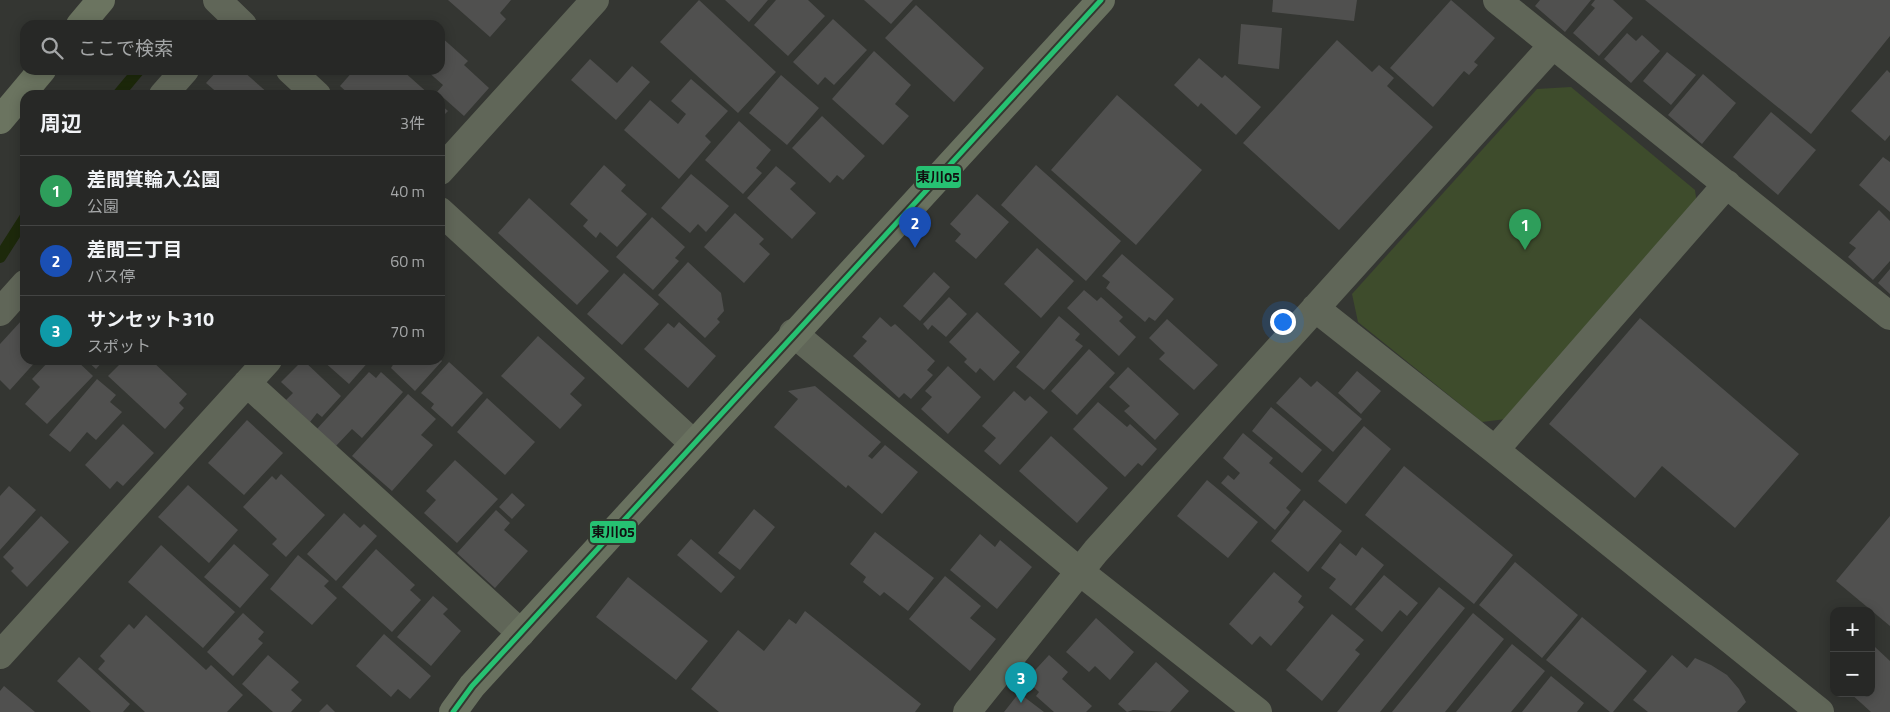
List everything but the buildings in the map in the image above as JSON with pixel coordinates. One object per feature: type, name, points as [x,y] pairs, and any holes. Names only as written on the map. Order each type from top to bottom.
[{"type":"highway","points":[[84,20],[101,0]]},
{"type":"highway","points":[[25,90],[38,75]]},
{"type":"highway","points":[[0,120],[20,96]]},
{"type":"street","points":[[445,165],[594,0]]},
{"type":"street","points":[[453,712],[472,686],[793,333],[1101,0]]},
{"type":"street","points":[[1497,0],[1890,316]]},
{"type":"street","points":[[967,712],[1079,571],[1553,45]]},
{"type":"street","points":[[167,90],[181,75]]},
{"type":"street","points":[[295,75],[312,90]]},
{"type":"street","points":[[1496,450],[1727,184]]},
{"type":"street","points":[[445,217],[693,444]]},
{"type":"street","points":[[0,312],[20,290]]},
{"type":"street","points":[[1315,308],[1496,450],[1820,712]]},
{"type":"street","points":[[793,333],[1079,571],[1258,712]]},
{"type":"street","points":[[0,656],[264,365]]},
{"type":"street","points":[[248,383],[521,633]]},
{"type":"green space","points":[[1571,87],[1695,190],[1697,205],[1506,419],[1482,422],[1358,322],[1352,294],[1537,89]]},
{"type":"waterway","points":[[122,90],[135,75]]},
{"type":"waterway","points":[[0,257],[20,226]]},
{"type":"transit line","name":"東川05","points":[[453,712],[472,686],[1101,0]]},
{"type":"place","name":"差間三丁目","points":[[915,248]]},
{"type":"place","name":"差間箕輪入公園","points":[[1525,250]]},
{"type":"place","name":"サンセット310","points":[[1021,703]]}]
